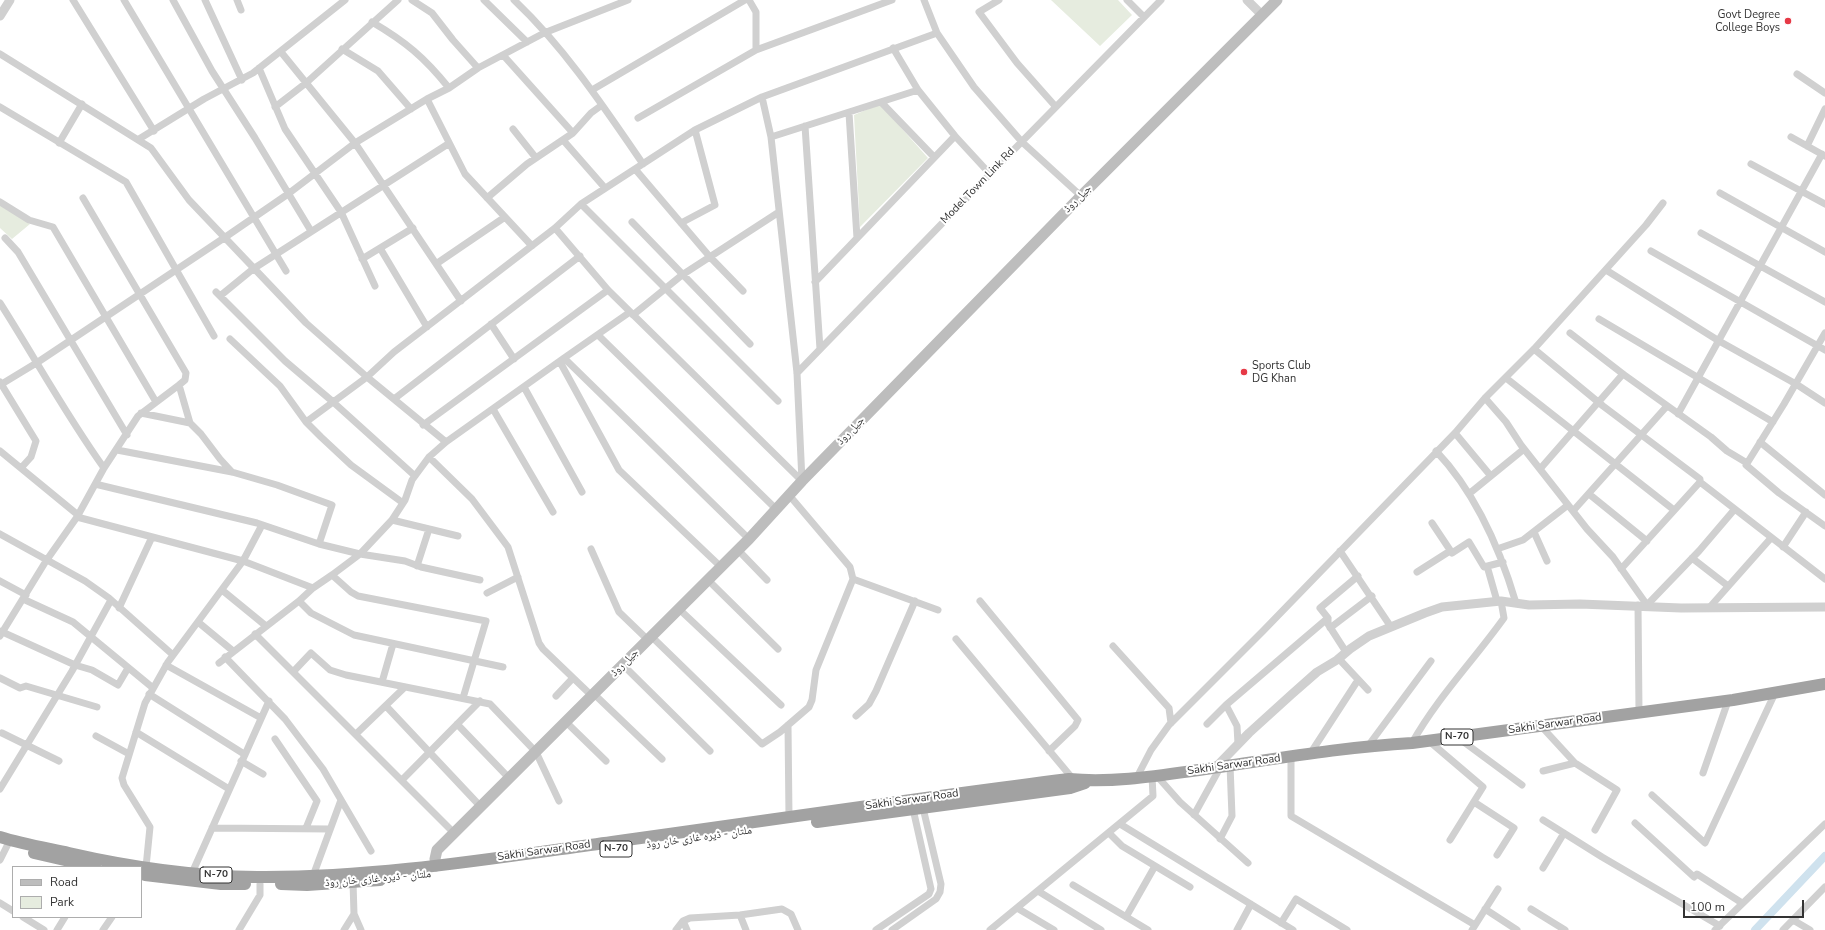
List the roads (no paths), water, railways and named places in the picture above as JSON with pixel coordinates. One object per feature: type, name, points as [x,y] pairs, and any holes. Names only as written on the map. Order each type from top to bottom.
[{"type":"highway","name":"Sakhi Sarwar Road","points":[[144,871],[192,873],[221,879],[313,876],[436,866],[566,852],[692,835],[789,817],[842,814],[922,798],[1073,779],[1088,782],[1154,776],[1291,756],[1368,746],[1429,741],[1728,701],[1825,684]]},
{"type":"highway","name":"ملتان - ڈیرہ غازی خان روڈ","points":[[692,835],[842,814],[918,808],[1070,788],[1088,782]]},
{"type":"highway","name":"Sakhi Sarwar Road","points":[[4,842],[89,857],[124,866]]},
{"type":"highway","points":[[4,842],[87,866]]},
{"type":"highway","name":"ملتان - ڈیرہ غازی خان روڈ","points":[[144,871],[260,884],[307,885],[438,874],[566,852]]},
{"type":"main road","name":"جیل روڈ","points":[[436,866],[435,859],[437,850],[749,539],[802,481],[1081,196],[1277,0]]},
{"type":"street","points":[[1,12],[10,0]]},
{"type":"street","points":[[73,0],[154,131]]},
{"type":"street","points":[[124,0],[286,271]]},
{"type":"street","points":[[173,0],[212,71],[311,231]]},
{"type":"street","points":[[204,0],[242,80]]},
{"type":"street","points":[[237,0],[241,10]]},
{"type":"street","points":[[139,139],[225,90],[260,68],[345,0]]},
{"type":"street","points":[[275,107],[306,83],[398,0]]},
{"type":"street","points":[[414,0],[432,13],[453,40],[478,68]]},
{"type":"street","points":[[484,0],[527,42]]},
{"type":"street","points":[[21,468],[31,457],[36,441],[0,384],[38,362],[106,318],[224,238],[253,216],[288,194],[355,144],[427,99],[449,88],[478,68],[544,33],[628,0]]},
{"type":"street","points":[[592,90],[745,0]]},
{"type":"street","points":[[749,0],[756,12],[756,50]]},
{"type":"street","points":[[638,118],[756,50],[892,0]]},
{"type":"street","points":[[924,0],[937,32],[974,87],[1022,142],[1081,196]]},
{"type":"street","points":[[999,0],[979,12],[1017,63],[1056,107]]},
{"type":"street","points":[[1127,0],[1144,17]]},
{"type":"street","name":"Model Town Link Rd","points":[[797,373],[1161,0]]},
{"type":"street","points":[[1247,0],[1262,15]]},
{"type":"street","points":[[516,1],[592,90],[643,164]]},
{"type":"street","points":[[372,22],[413,49],[433,68],[449,88]]},
{"type":"street","points":[[306,422],[367,376],[394,352],[461,302],[555,228],[581,204],[695,130],[762,97],[937,32]]},
{"type":"street","points":[[893,48],[918,90],[955,136],[990,174]]},
{"type":"street","points":[[342,49],[378,71],[411,109]]},
{"type":"street","points":[[281,52],[355,144],[413,228],[461,302]]},
{"type":"street","points":[[0,54],[139,139],[151,148],[189,200],[306,323],[424,425],[446,442]]},
{"type":"street","points":[[503,55],[573,133]]},
{"type":"street","points":[[260,68],[285,129],[316,173],[340,212],[375,286]]},
{"type":"street","points":[[1797,74],[1825,93]]},
{"type":"street","points":[[771,137],[918,90]]},
{"type":"street","points":[[762,97],[771,137],[797,373],[802,481]]},
{"type":"street","points":[[427,99],[448,144],[465,174],[532,246]]},
{"type":"street","points":[[881,102],[934,158]]},
{"type":"street","points":[[59,143],[82,104]]},
{"type":"street","points":[[487,198],[536,158],[573,133],[591,113],[602,105]]},
{"type":"street","points":[[0,107],[126,182],[214,336]]},
{"type":"street","points":[[1807,146],[1825,109]]},
{"type":"street","points":[[849,113],[857,238]]},
{"type":"street","points":[[805,126],[820,349]]},
{"type":"street","points":[[513,129],[536,158]]},
{"type":"street","points":[[681,223],[716,205],[695,130]]},
{"type":"street","points":[[815,282],[955,136]]},
{"type":"street","points":[[1678,414],[1802,191],[1824,155],[1791,137]]},
{"type":"street","points":[[563,140],[604,188]]},
{"type":"street","points":[[415,476],[285,361],[218,294],[253,269],[340,212],[448,144]]},
{"type":"street","points":[[1751,164],[1825,204]]},
{"type":"street","points":[[635,169],[710,257],[743,291]]},
{"type":"street","points":[[1720,193],[1825,252]]},
{"type":"street","points":[[83,198],[186,373],[184,380],[179,385],[141,413],[104,468],[78,516],[48,559],[1,633],[75,665],[92,670],[118,685],[128,668]]},
{"type":"street","points":[[0,202],[29,220],[53,227],[156,402]]},
{"type":"street","points":[[1137,777],[1151,750],[1171,723],[1263,631],[1455,433],[1485,398],[1534,349],[1606,270],[1663,203]]},
{"type":"street","points":[[581,204],[778,401]]},
{"type":"street","points":[[219,662],[299,601],[313,588],[332,576],[360,554],[392,520],[403,503],[415,476],[429,457],[446,442],[598,335],[631,314],[682,275],[779,212]]},
{"type":"street","points":[[436,264],[505,217]]},
{"type":"street","points":[[632,222],[750,344]]},
{"type":"street","points":[[362,259],[413,228]]},
{"type":"street","points":[[555,228],[608,290],[631,314],[802,481]]},
{"type":"street","points":[[1701,232],[1825,302]]},
{"type":"street","points":[[5,238],[18,252],[127,435]]},
{"type":"street","points":[[380,248],[427,327]]},
{"type":"street","points":[[1651,251],[1825,350]]},
{"type":"street","points":[[394,399],[580,256]]},
{"type":"street","points":[[1606,270],[1719,341],[1796,384],[1825,403]]},
{"type":"street","points":[[424,425],[608,290]]},
{"type":"street","points":[[0,303],[38,362],[78,432],[104,468]]},
{"type":"street","points":[[1600,319],[1773,422]]},
{"type":"street","points":[[491,324],[514,359]]},
{"type":"street","points":[[1570,333],[1623,374],[1711,437],[1728,451],[1747,463],[1746,465],[1825,526]]},
{"type":"street","points":[[1747,463],[1796,384],[1825,333]]},
{"type":"street","points":[[598,335],[776,509]]},
{"type":"street","points":[[230,339],[280,386],[306,422],[352,465],[403,503]]},
{"type":"street","points":[[1534,349],[1599,402],[1700,479],[1700,482],[1734,510],[1825,579]]},
{"type":"street","points":[[562,360],[749,539]]},
{"type":"street","points":[[562,360],[619,470],[721,567]]},
{"type":"street","points":[[1540,469],[1623,374]]},
{"type":"street","points":[[1506,378],[1674,510]]},
{"type":"street","points":[[179,385],[190,423],[232,472]]},
{"type":"street","points":[[524,387],[582,492]]},
{"type":"street","points":[[1485,398],[1506,422],[1524,449],[1568,505],[1621,569],[1642,605],[1639,712]]},
{"type":"street","points":[[1573,511],[1667,406]]},
{"type":"street","points":[[493,409],[553,512]]},
{"type":"street","points":[[141,413],[190,423]]},
{"type":"street","points":[[1455,433],[1490,476]]},
{"type":"street","points":[[1760,442],[1825,495]]},
{"type":"street","points":[[1470,493],[1524,449]]},
{"type":"street","points":[[117,450],[232,472],[277,485],[332,505],[319,544]]},
{"type":"street","points":[[0,451],[78,516],[243,561],[313,588]]},
{"type":"street","points":[[1436,452],[1449,464],[1470,493],[1503,562],[1516,603]]},
{"type":"street","points":[[429,457],[472,499],[508,547],[539,642],[543,649],[662,759]]},
{"type":"street","points":[[1621,569],[1700,482]]},
{"type":"street","points":[[95,484],[262,525],[319,544],[360,554],[405,561],[417,566],[480,580]]},
{"type":"street","points":[[1589,494],[1647,541]]},
{"type":"street","points":[[591,549],[619,612],[650,638],[762,744],[809,708],[812,700],[816,670],[854,579],[850,567],[789,495]]},
{"type":"street","points":[[1497,549],[1523,540],[1568,505]]},
{"type":"street","points":[[1642,605],[1692,558],[1734,510]]},
{"type":"street","points":[[1783,547],[1806,512]]},
{"type":"street","points":[[392,520],[458,536]]},
{"type":"street","points":[[1432,523],[1450,551]]},
{"type":"street","points":[[144,871],[150,827],[124,785],[122,778],[144,703],[166,665],[243,561],[262,525]]},
{"type":"street","points":[[417,566],[429,529]]},
{"type":"street","points":[[1534,532],[1547,561]]},
{"type":"street","points":[[0,534],[48,559],[85,581],[111,600],[173,655]]},
{"type":"street","points":[[119,608],[152,537]]},
{"type":"street","points":[[1709,608],[1771,538]]},
{"type":"street","points":[[1417,572],[1450,551],[1452,553],[1469,542],[1484,567],[1503,562]]},
{"type":"street","points":[[738,550],[767,580]]},
{"type":"street","points":[[1340,551],[1372,596],[1391,627]]},
{"type":"street","points":[[1692,558],[1728,586]]},
{"type":"street","points":[[1412,743],[1425,719],[1461,675],[1504,618],[1487,566]]},
{"type":"street","points":[[332,576],[358,596],[486,621],[463,698]]},
{"type":"street","points":[[1346,652],[1330,628],[1328,618],[1320,608],[1358,576]]},
{"type":"street","points":[[487,593],[518,577]]},
{"type":"street","points":[[854,579],[938,610]]},
{"type":"street","points":[[0,580],[24,597],[73,622],[128,668],[151,691],[243,757],[263,774]]},
{"type":"street","points":[[708,580],[778,649]]},
{"type":"street","points":[[222,590],[266,626]]},
{"type":"street","points":[[1330,628],[1372,596]]},
{"type":"street","points":[[0,788],[75,665],[111,600]]},
{"type":"street","points":[[299,601],[311,612],[345,632],[354,635],[503,666]]},
{"type":"street","points":[[856,716],[869,704],[876,691],[915,601]]},
{"type":"street","points":[[980,601],[1078,720],[1075,726],[1049,751]]},
{"type":"street","points":[[1194,815],[1222,766],[1238,744],[1317,672],[1339,659],[1346,652],[1369,636],[1442,607],[1499,601],[1529,605],[1642,605],[1709,608],[1825,607]]},
{"type":"street","points":[[679,609],[781,705]]},
{"type":"street","points":[[1207,724],[1226,705],[1328,618]]},
{"type":"street","points":[[198,622],[233,651]]},
{"type":"street","points":[[255,634],[454,833]]},
{"type":"street","points":[[956,638],[1073,779]]},
{"type":"street","points":[[382,682],[393,644]]},
{"type":"street","points":[[1112,646],[1169,708],[1171,723]]},
{"type":"street","points":[[293,672],[311,653],[330,670],[346,675],[490,704],[496,708],[536,752],[559,801]]},
{"type":"street","points":[[225,657],[269,701],[323,769],[371,851]]},
{"type":"street","points":[[1339,659],[1368,690]]},
{"type":"street","points":[[1368,746],[1431,661]]},
{"type":"street","points":[[166,665],[261,718]]},
{"type":"street","points":[[623,665],[710,751]]},
{"type":"street","points":[[0,678],[20,688],[26,686],[97,707]]},
{"type":"street","points":[[556,696],[574,678]]},
{"type":"street","points":[[1310,754],[1358,680]]},
{"type":"street","points":[[356,734],[405,687]]},
{"type":"street","points":[[1652,795],[1705,843],[1775,693]]},
{"type":"street","points":[[192,873],[228,789],[269,701]]},
{"type":"street","points":[[402,780],[480,701]]},
{"type":"street","points":[[1703,773],[1728,701]]},
{"type":"street","points":[[1226,705],[1237,726],[1238,744]]},
{"type":"street","points":[[386,706],[481,807]]},
{"type":"street","points":[[566,722],[606,761]]},
{"type":"street","points":[[457,724],[509,778]]},
{"type":"street","points":[[788,725],[789,817]]},
{"type":"street","points":[[1541,726],[1574,763],[1617,790],[1595,830]]},
{"type":"street","points":[[136,732],[228,789]]},
{"type":"street","points":[[2,733],[59,761]]},
{"type":"street","points":[[96,736],[129,754]]},
{"type":"street","points":[[1457,737],[1522,786]]},
{"type":"street","points":[[275,739],[317,801],[306,828]]},
{"type":"street","points":[[1429,741],[1483,787],[1450,840]]},
{"type":"street","points":[[1291,756],[1291,816],[1473,927],[1498,889]]},
{"type":"street","points":[[1544,771],[1574,763]]},
{"type":"street","points":[[1220,839],[1232,816],[1222,766]]},
{"type":"street","points":[[1154,776],[1194,815],[1248,863]]},
{"type":"street","points":[[990,930],[1153,796],[1154,776]]},
{"type":"street","points":[[313,876],[341,800]]},
{"type":"street","points":[[1474,802],[1514,828],[1497,855]]},
{"type":"street","points":[[892,930],[939,896],[941,884],[918,808]]},
{"type":"street","points":[[880,929],[929,894],[932,887],[928,872],[918,808]]},
{"type":"street","points":[[1543,820],[1717,928],[1825,824]]},
{"type":"street","points":[[1635,823],[1694,877],[1697,874],[1742,903]]},
{"type":"street","points":[[1120,824],[1293,930]]},
{"type":"street","points":[[212,828],[330,829]]},
{"type":"street","points":[[1109,833],[1122,846],[1190,887]]},
{"type":"street","points":[[1542,868],[1564,833]]},
{"type":"street","points":[[0,860],[4,842]]},
{"type":"street","points":[[1126,917],[1155,866]]},
{"type":"street","points":[[928,872],[937,869]]},
{"type":"street","points":[[353,882],[354,914],[361,930]]},
{"type":"street","points":[[241,930],[260,895],[260,884]]},
{"type":"street","points":[[1073,885],[1148,930]]},
{"type":"street","points":[[1783,930],[1825,886]]},
{"type":"street","points":[[1038,891],[1101,930]]},
{"type":"street","points":[[1281,923],[1296,899],[1347,930]]},
{"type":"street","points":[[0,903],[12,910]]},
{"type":"street","points":[[1237,930],[1251,904]]},
{"type":"street","points":[[1017,908],[1054,930]]},
{"type":"street","points":[[676,930],[683,921],[690,918],[740,915],[786,909],[791,914],[798,930]]},
{"type":"street","points":[[1485,909],[1517,930]]},
{"type":"street","points":[[1531,909],[1565,930]]},
{"type":"street","points":[[344,930],[354,914]]},
{"type":"street","points":[[740,915],[746,930]]},
{"type":"street","points":[[25,918],[44,930]]},
{"type":"street","points":[[57,930],[63,918]]},
{"type":"street","points":[[103,930],[111,918]]},
{"type":"street","points":[[1793,920],[1810,930]]},
{"type":"street","points":[[683,921],[687,930]]},
{"type":"waterway","points":[[1755,930],[1825,856]]},
{"type":"place","name":"Govt Degree College Boys","points":[[1788,21]]},
{"type":"place","name":"Sports Club DG Khan","points":[[1244,372]]}]
